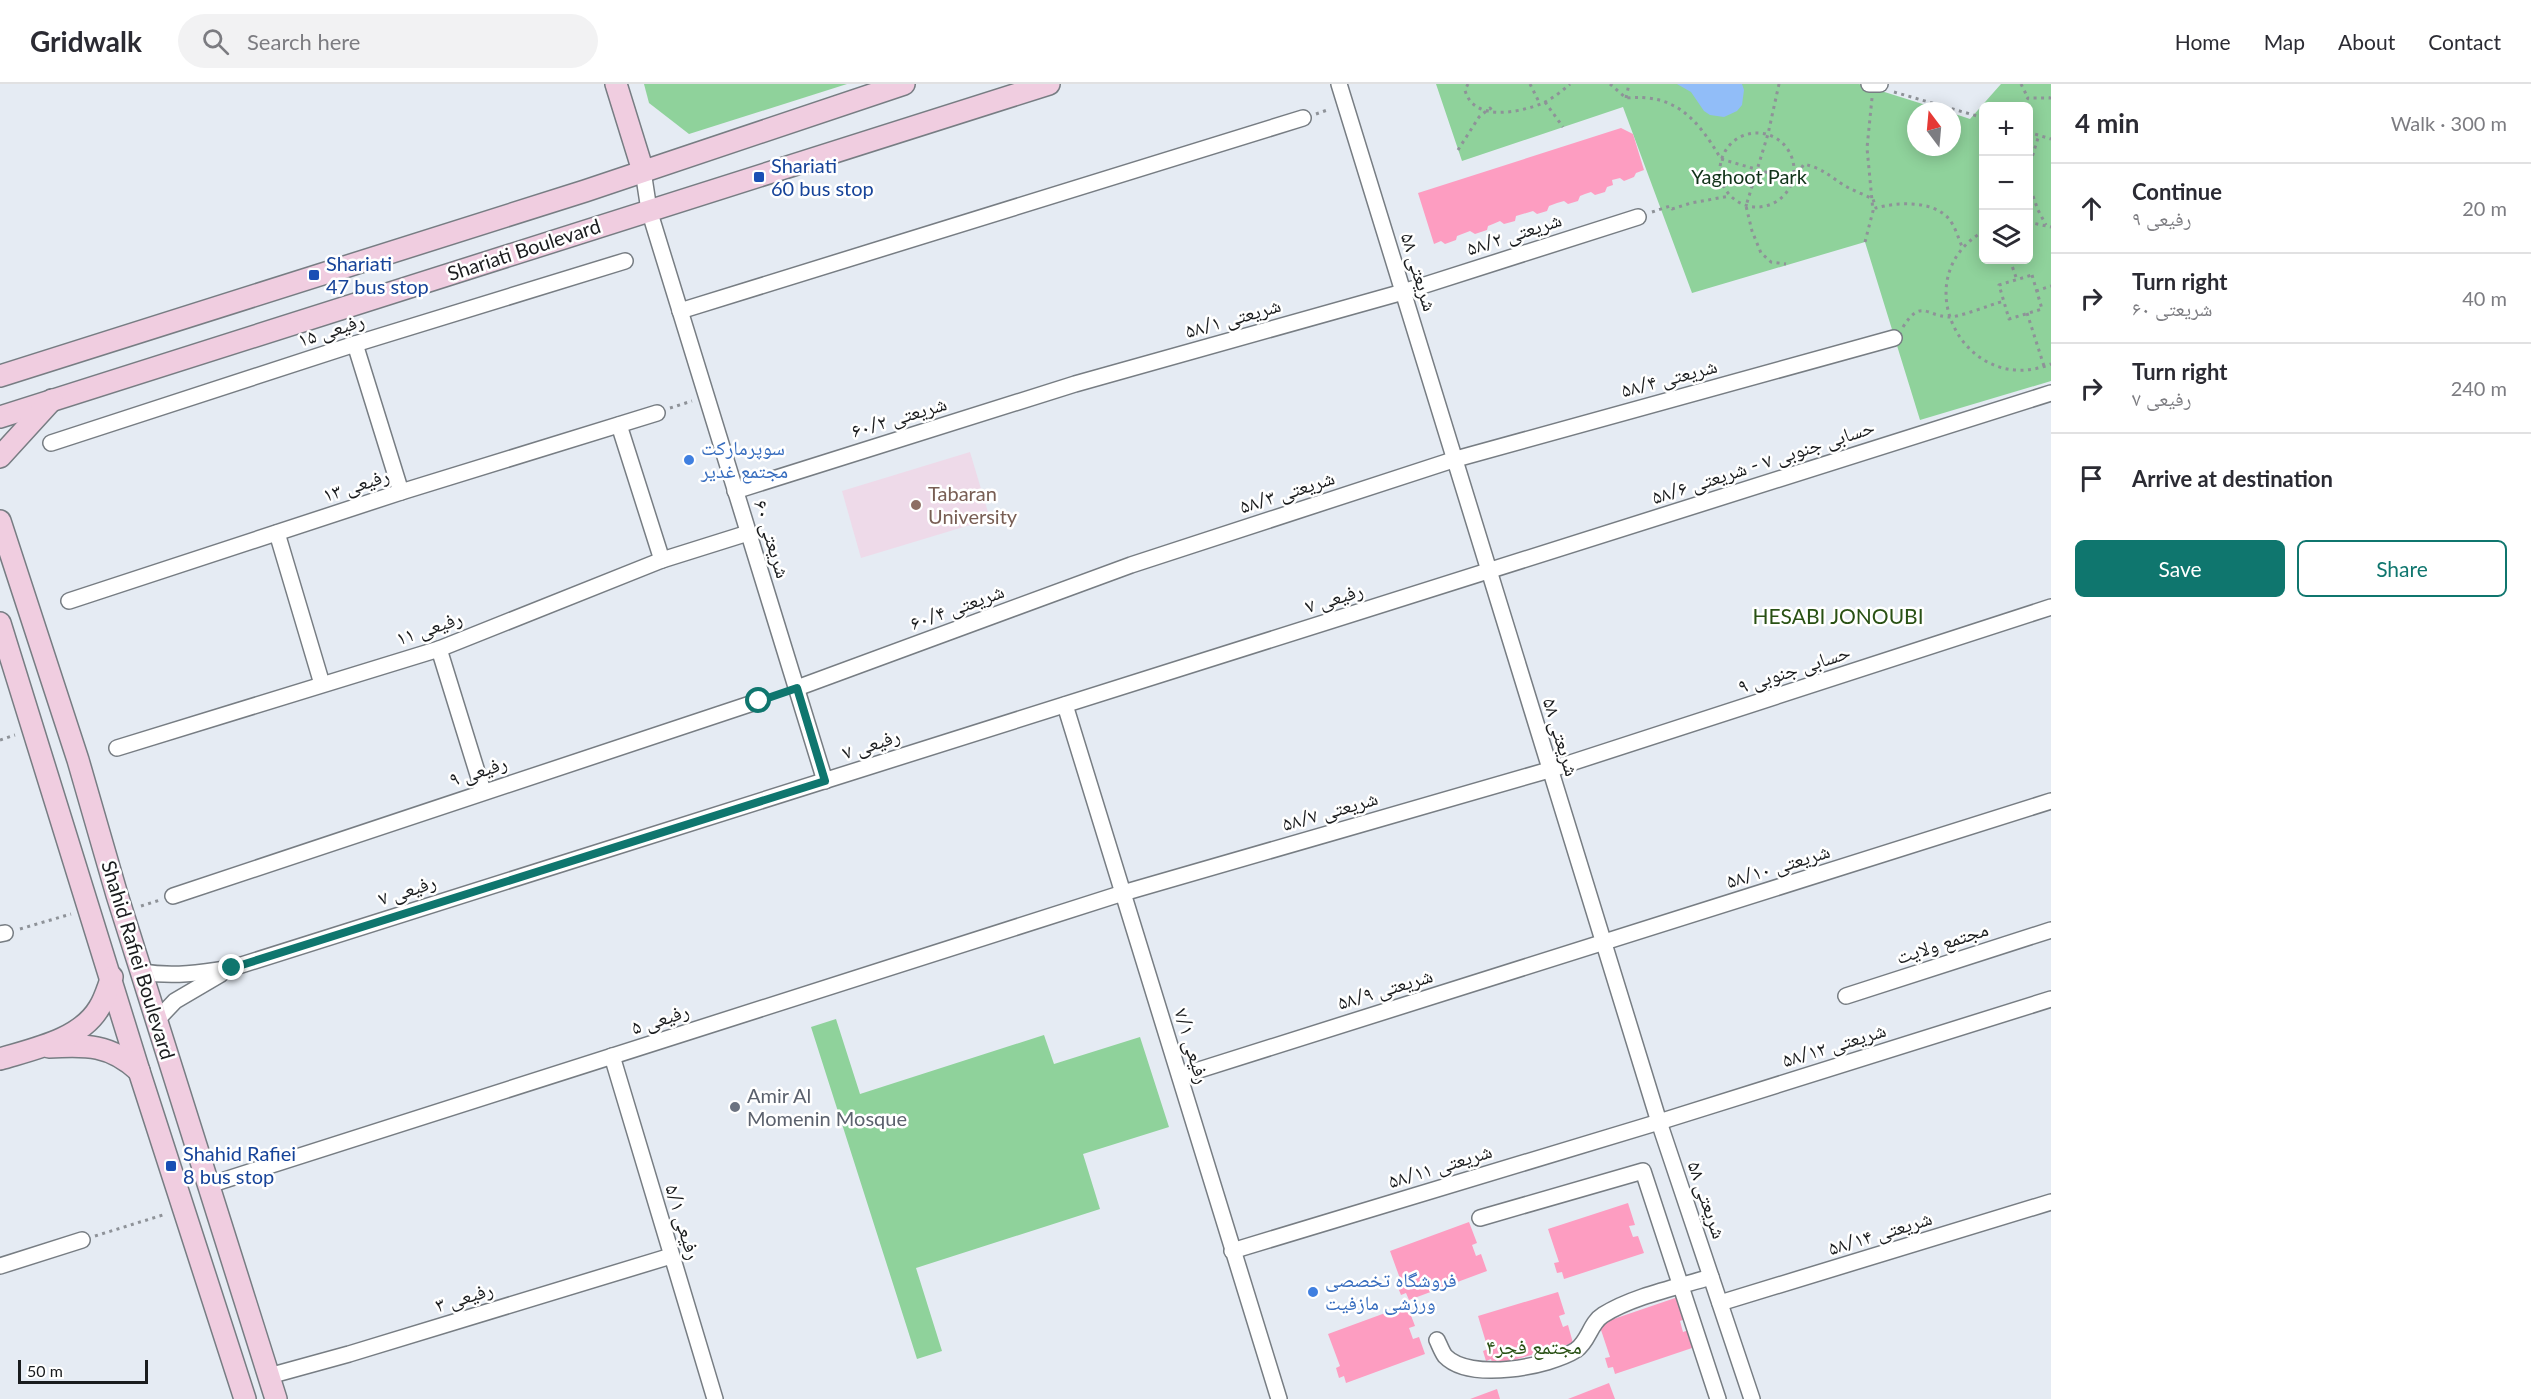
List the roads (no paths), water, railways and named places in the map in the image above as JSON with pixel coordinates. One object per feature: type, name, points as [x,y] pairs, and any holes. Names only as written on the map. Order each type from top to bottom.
[{"type":"main road","points":[[616,84],[643,171]]},
{"type":"main road","name":"Shariati Boulevard","points":[[2,374],[643,171],[904,84]]},
{"type":"main road","name":"Shariati Boulevard","points":[[0,417],[1049,84]]},
{"type":"main road","points":[[0,457],[53,399]]},
{"type":"main road","name":"Shahid Rafiei Boulevard","points":[[0,521],[78,760],[141,972],[276,1399]]},
{"type":"main road","name":"Shahid Rafiei Boulevard","points":[[0,623],[112,977],[139,1071],[245,1399]]},
{"type":"main road","points":[[0,1059],[39,1047],[76,1030],[99,1008],[112,977]]},
{"type":"main road","points":[[39,1047],[83,1045],[97,1047],[121,1057],[139,1071]]},
{"type":"street","name":"شریعتی ۵۸","points":[[1339,84],[1659,1122],[1752,1399]]},
{"type":"street","points":[[680,311],[1303,118]]},
{"type":"street","name":"شریعتی ۶۰","points":[[643,171],[649,210],[825,781]]},
{"type":"street","name":"شریعتی ۵۸/۲","points":[[1403,292],[1638,217]]},
{"type":"street","name":"رفیعی ۱۵","points":[[51,443],[355,344],[625,261]]},
{"type":"street","name":"شریعتی ۵۸/۱","points":[[1075,384],[1403,292]]},
{"type":"street","name":"شریعتی ۵۸/۴","points":[[1456,459],[1894,338]]},
{"type":"street","points":[[355,344],[401,492]]},
{"type":"street","name":"شریعتی ۶۰/۲","points":[[735,491],[1075,384]]},
{"type":"street","name":"حسابی جنوبی ۷ - شریعتی ۵۸/۶","points":[[1488,571],[2051,393]]},
{"type":"street","name":"رفیعی ۱۳","points":[[69,601],[401,492],[657,413]]},
{"type":"street","points":[[619,425],[662,560]]},
{"type":"street","name":"شریعتی ۵۸/۳","points":[[1131,565],[1456,459]]},
{"type":"street","points":[[277,533],[322,684]]},
{"type":"street","name":"رفیعی ۱۱","points":[[117,748],[439,649],[662,560],[748,533]]},
{"type":"street","name":"شریعتی ۶۰/۴","points":[[797,688],[1131,565]]},
{"type":"street","name":"رفیعی ۷","points":[[232,968],[1488,571]]},
{"type":"street","name":"حسابی جنوبی ۹","points":[[1549,770],[2051,607]]},
{"type":"street","points":[[439,649],[483,791]]},
{"type":"street","name":"رفیعی ۹","points":[[173,896],[759,701]]},
{"type":"street","name":"رفیعی ۷/۱","points":[[1065,705],[1279,1399]]},
{"type":"street","name":"شریعتی ۵۸/۷","points":[[1123,893],[1549,770]]},
{"type":"street","name":"شریعتی ۵۸/۱۰","points":[[1604,943],[2051,801]]},
{"type":"street","name":"رفیعی ۵","points":[[208,1185],[1123,893]]},
{"type":"street","name":"مجتمع ولایت","points":[[1846,996],[2051,930]]},
{"type":"street","name":"شریعتی ۵۸/۹","points":[[1180,1076],[1604,943]]},
{"type":"street","points":[[141,972],[186,975],[232,968]]},
{"type":"street","points":[[157,1020],[175,1000],[232,968]]},
{"type":"street","name":"شریعتی ۵۸/۱۲","points":[[1659,1122],[2051,999]]},
{"type":"street","name":"رفیعی ۵/۱","points":[[612,1056],[715,1399]]},
{"type":"street","name":"شریعتی ۵۸/۱۱","points":[[1232,1251],[1659,1122]]},
{"type":"street","points":[[1480,1218],[1643,1171],[1718,1399]]},
{"type":"street","name":"شریعتی ۵۸/۱۴","points":[[1720,1304],[2051,1202]]},
{"type":"street","points":[[0,1266],[82,1240]]},
{"type":"street","name":"رفیعی ۳","points":[[269,1376],[672,1256]]},
{"type":"street","points":[[1437,1340],[1445,1356],[1468,1368],[1502,1370],[1534,1366],[1578,1349],[1588,1336],[1594,1322],[1603,1315],[1644,1298],[1711,1277]]},
{"type":"water","points":[[1677,84],[1742,84],[1744,90],[1742,105],[1737,111],[1724,117],[1710,115],[1704,111],[1691,92]]},
{"type":"place","name":"Shariati 60 bus stop","points":[[759,177]]},
{"type":"place","name":"Shariati 47 bus stop","points":[[314,275]]},
{"type":"place","name":"سوپرمارکت مجتمع غدیر","points":[[689,460]]},
{"type":"place","name":"Tabaran University","points":[[916,505]]},
{"type":"place","name":"Amir Al Momenin Mosque","points":[[735,1107]]},
{"type":"place","name":"Shahid Rafiei 8 bus stop","points":[[171,1166]]},
{"type":"place","name":"فروشگاه تخصصی ورزشی مازفیت","points":[[1313,1292]]},
{"type":"district","name":"HESABI JONOUBI","points":[[1838,617]]},
{"type":"district","name":"مجتمع فجر۴","points":[[1534,1347]]},
{"type":"park label","name":"Yaghoot Park","points":[[1749,177]]}]
